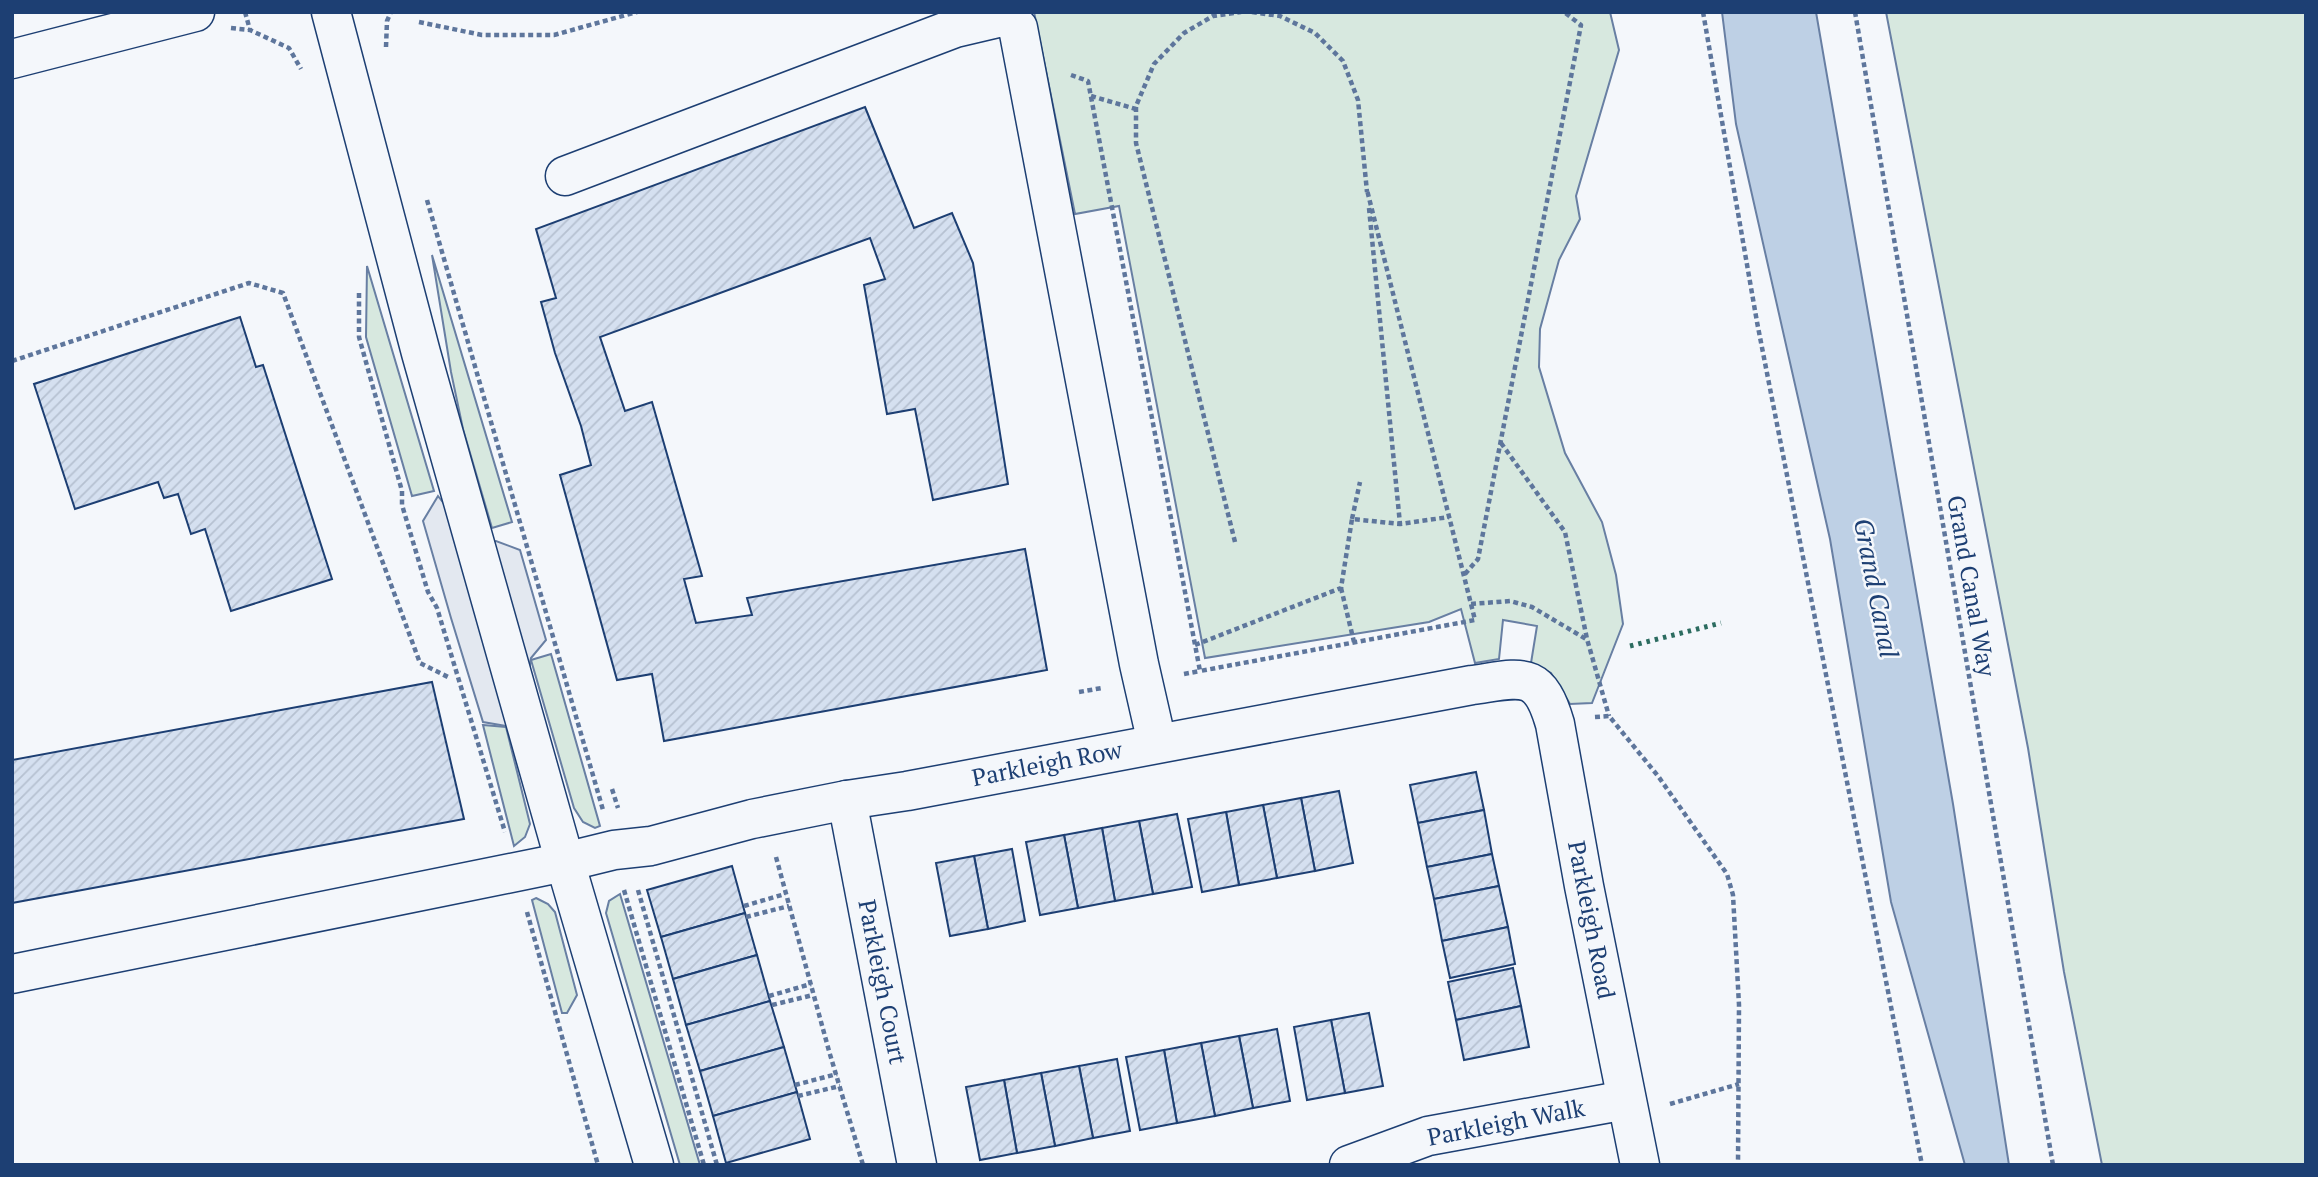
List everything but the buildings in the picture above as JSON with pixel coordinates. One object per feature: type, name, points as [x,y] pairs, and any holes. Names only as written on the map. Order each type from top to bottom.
[{"type":"street","points":[[331,12],[421,353],[654,1165]]},
{"type":"street","points":[[565,176],[955,28],[1006,16],[1018,28],[1139,664],[1157,743]]},
{"type":"street","points":[[12,59],[208,21]]},
{"type":"street","name":"Parkleigh Row","points":[[12,974],[614,850],[651,846],[752,819],[847,800],[1472,685],[1509,680],[1530,683]]},
{"type":"street","name":"Parkleigh Road","points":[[1530,683],[1542,690],[1548,699],[1555,724],[1640,1165]]},
{"type":"street","name":"Parkleigh Court","points":[[847,800],[917,1165]]},
{"type":"street","name":"Parkleigh Walk","points":[[1349,1165],[1428,1136],[1626,1100]]},
{"type":"path","points":[[245,12],[250,30]]},
{"type":"path","points":[[386,49],[387,21],[391,12]]},
{"type":"path","points":[[419,22],[482,35],[554,35],[637,12]]},
{"type":"path","points":[[1235,542],[1136,143],[1136,108],[1154,64],[1184,33],[1213,16],[1241,12]]},
{"type":"path","points":[[1252,12],[1280,16],[1315,33],[1343,61],[1358,100],[1401,524]]},
{"type":"path","points":[[1464,574],[1478,559],[1581,25],[1564,12]]},
{"type":"path","points":[[1703,12],[1757,322],[1922,1165]]},
{"type":"path","name":"Grand Canal Way","points":[[1855,12],[2053,1165]]},
{"type":"path","points":[[208,21],[229,28],[250,30],[289,48],[307,80]]},
{"type":"path","points":[[1023,58],[1088,81],[1200,671],[1475,620],[1367,190]]},
{"type":"path","points":[[1091,96],[1136,108]]},
{"type":"path","points":[[424,190],[603,811]]},
{"type":"path","points":[[12,361],[249,283],[283,293],[420,663],[450,678]]},
{"type":"path","points":[[359,289],[359,337],[402,491],[402,505],[428,592],[437,608],[505,833]]},
{"type":"path","points":[[1501,443],[1565,532],[1587,639],[1609,716],[1658,776],[1727,874],[1733,895],[1739,1005],[1738,1165]]},
{"type":"path","points":[[1354,642],[1340,588],[1360,482]]},
{"type":"path","points":[[1352,519],[1401,524],[1449,517]]},
{"type":"path","points":[[1195,645],[1340,588]]},
{"type":"path","points":[[1471,604],[1510,601],[1532,607],[1587,639]]},
{"type":"path","points":[[1590,718],[1609,716]]},
{"type":"path","points":[[773,846],[862,1164]]},
{"type":"path","points":[[635,878],[717,1165]]},
{"type":"path","points":[[625,894],[704,1165]]},
{"type":"path","points":[[744,906],[785,894]]},
{"type":"path","points":[[746,917],[789,906]]},
{"type":"path","points":[[527,910],[598,1165]]},
{"type":"path","points":[[769,996],[811,984]]},
{"type":"path","points":[[772,1006],[813,995]]},
{"type":"path","points":[[795,1085],[837,1074]]},
{"type":"path","points":[[1626,1100],[1648,1110],[1740,1084]]},
{"type":"path","points":[[798,1096],[840,1086]]},
{"type":"shaded area","points":[[1034,12],[1610,12],[1619,50],[1576,196],[1580,219],[1559,260],[1540,329],[1539,367],[1565,453],[1602,522],[1616,575],[1623,624],[1592,703],[1570,704],[1551,673],[1531,663],[1537,626],[1503,620],[1499,659],[1475,663],[1461,609],[1429,622],[1205,658],[1119,206],[1075,214]]},
{"type":"shaded area","points":[[1886,12],[2306,12],[2306,1165],[2102,1165],[2064,972],[2028,748]]},
{"type":"shaded area","points":[[432,255],[512,522],[492,528],[463,429]]},
{"type":"shaded area","points":[[367,266],[434,491],[412,496],[366,337]]},
{"type":"shaded area","points":[[438,496],[477,546],[496,541],[520,550],[546,640],[531,658],[522,710],[506,726],[483,722],[451,618],[423,521]]},
{"type":"shaded area","points":[[551,654],[600,826],[595,828],[583,822],[574,808],[531,660]]},
{"type":"shaded area","points":[[483,725],[506,727],[530,824],[525,837],[514,846]]},
{"type":"shaded area","points":[[620,894],[700,1165],[680,1165],[606,913],[609,901]]},
{"type":"shaded area","points":[[536,898],[548,904],[555,912],[577,995],[567,1013],[562,1013],[532,900]]},
{"type":"water","name":"Grand Canal","points":[[1722,12],[1816,12],[1953,804],[2009,1165],[1965,1165],[1891,902],[1830,539],[1736,124]]},
{"type":"hedge","points":[[1630,646],[1721,623]]}]
